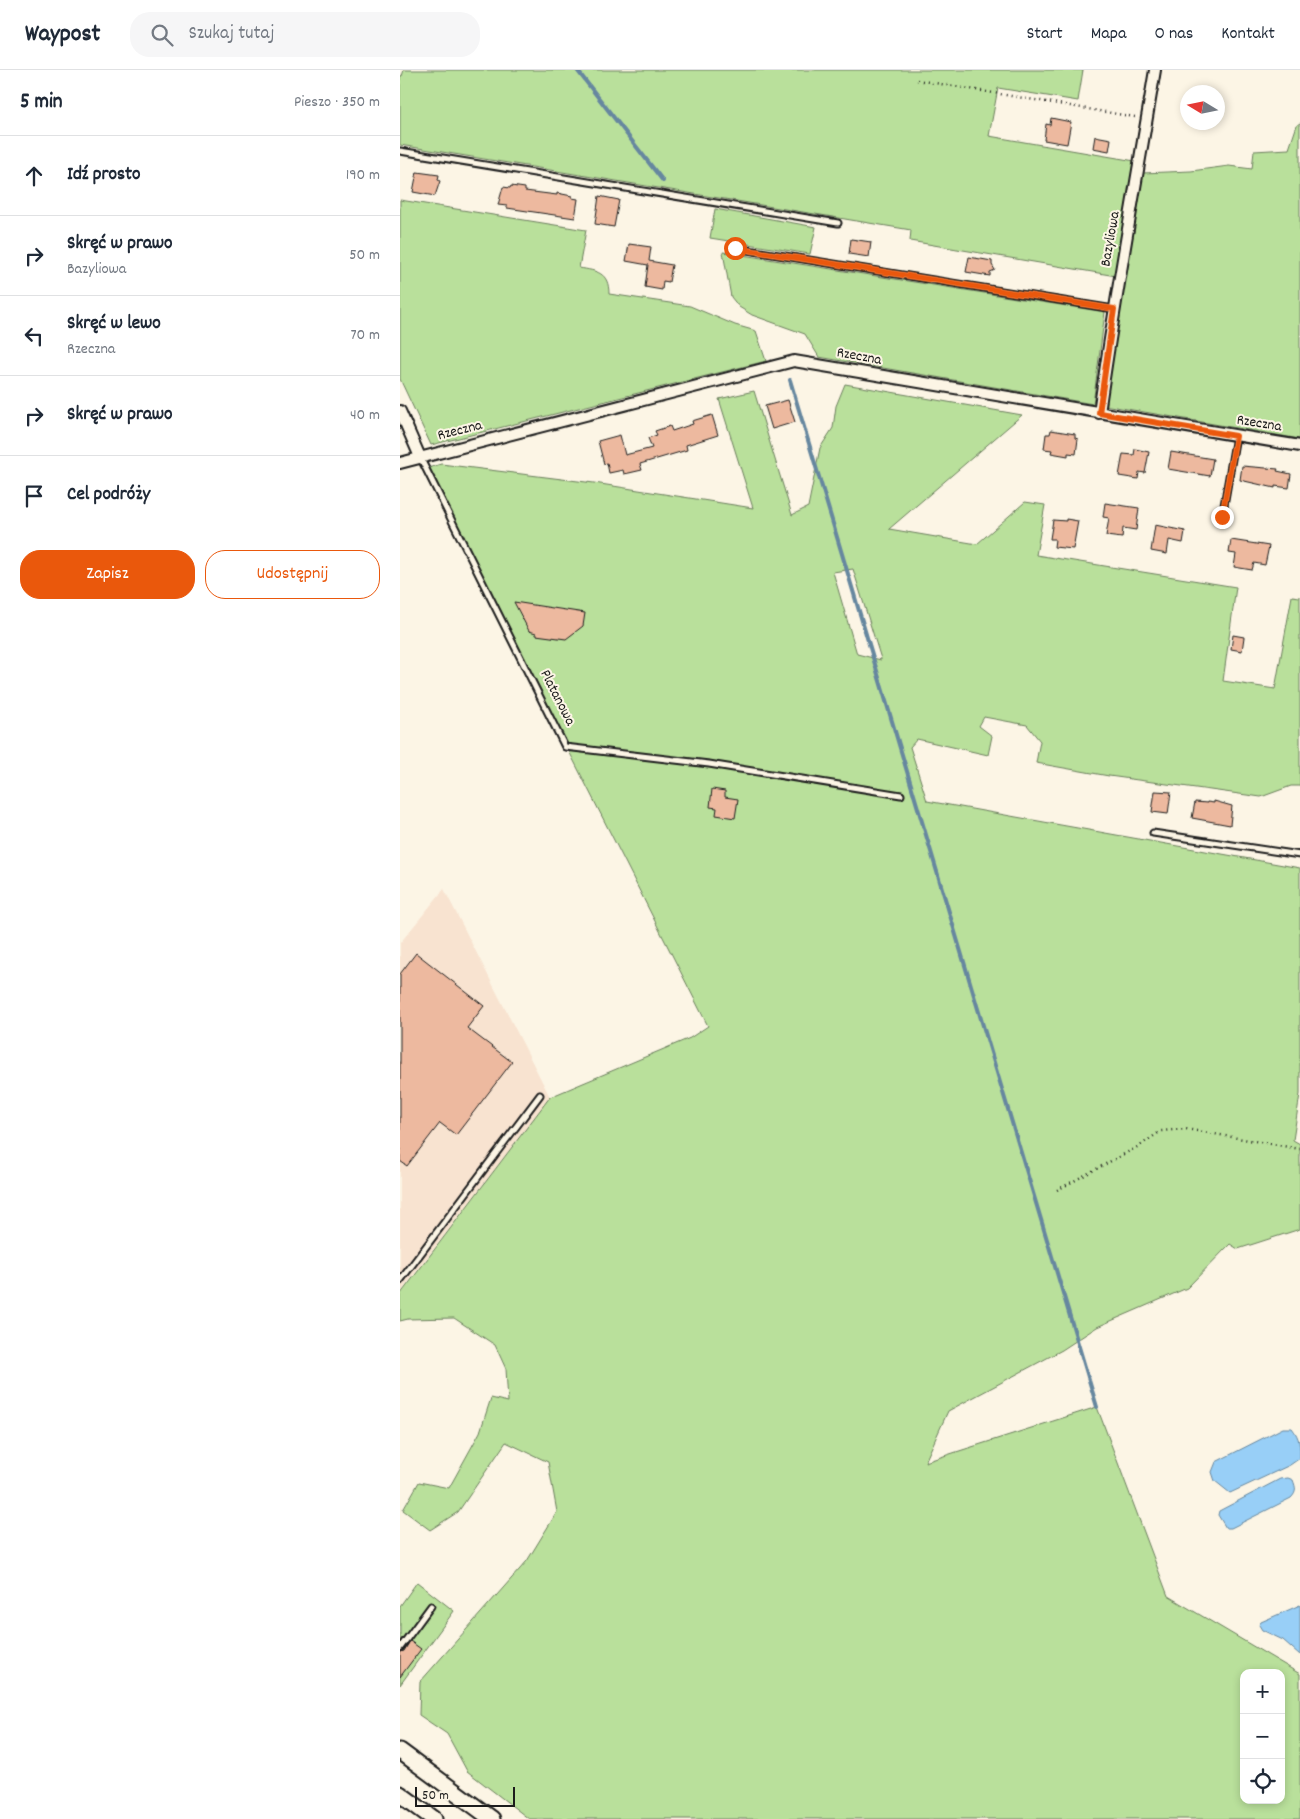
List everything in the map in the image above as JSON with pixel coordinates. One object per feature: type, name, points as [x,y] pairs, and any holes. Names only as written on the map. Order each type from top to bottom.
[{"type":"main road","points":[[400,1751],[492,1819]]},
{"type":"main road","points":[[400,1794],[434,1819]]},
{"type":"street","name":"Bazyliowa","points":[[1099,413],[1114,309],[1155,70]]},
{"type":"street","name":"Rzeczna","points":[[400,463],[794,361],[1300,446]]},
{"type":"street","name":"Platanowa","points":[[400,411],[420,457]]},
{"type":"lane","points":[[400,151],[838,223]]},
{"type":"lane","points":[[735,248],[1114,309]]},
{"type":"lane","points":[[1222,517],[1236,436]]},
{"type":"lane","name":"Platanowa","points":[[420,457],[565,747],[709,764],[901,795]]},
{"type":"lane","points":[[1153,832],[1300,855]]},
{"type":"lane","points":[[400,1281],[540,1095]]},
{"type":"lane","points":[[400,1648],[431,1606]]},
{"type":"path","points":[[917,80],[1147,119]]},
{"type":"path","points":[[1057,1190],[1141,1145],[1161,1131],[1186,1129],[1300,1149]]},
{"type":"shaded area","points":[[444,889],[550,1097],[400,1293],[400,943]]},
{"type":"green space","points":[[404,70],[1083,70],[1078,101],[998,88],[989,136],[1135,161],[1116,276],[910,241],[911,230],[400,145],[400,76],[402,76]]},
{"type":"green space","points":[[1300,123],[1300,439],[1104,405],[1143,173],[1191,171],[1229,166],[1252,169],[1254,151],[1289,149],[1297,125]]},
{"type":"green space","points":[[400,200],[586,230],[579,268],[601,274],[607,281],[609,294],[690,306],[735,325],[756,331],[766,361],[431,445],[400,379]]},
{"type":"green space","points":[[715,209],[816,227],[810,254],[710,238]]},
{"type":"green space","points":[[723,252],[1105,312],[1093,404],[819,357],[805,334],[752,315],[739,307],[731,297]]},
{"type":"green space","points":[[845,384],[1022,415],[889,529],[977,544],[1025,502],[1045,505],[1036,555],[1236,587],[1223,681],[1275,689],[1292,596],[1300,597],[1300,786],[1291,786],[1261,797],[1109,776],[1036,763],[1040,741],[1027,725],[984,717],[979,726],[992,736],[988,755],[917,739],[910,747],[927,801],[1300,868],[1300,1094],[1293,1140],[1300,1144],[1300,1229],[1238,1249],[1230,1244],[1187,1288],[1097,1327],[1062,1350],[948,1411],[925,1462],[1097,1407],[1168,1596],[1300,1674],[1300,1819],[529,1819],[467,1771],[447,1734],[419,1715],[420,1682],[527,1561],[557,1512],[548,1462],[506,1442],[458,1512],[430,1530],[403,1510],[419,1482],[449,1488],[480,1432],[491,1398],[508,1402],[506,1369],[495,1345],[454,1318],[408,1319],[400,1321],[400,1295],[550,1097],[690,1038],[708,1026],[487,589],[428,468],[441,464],[594,483],[753,508],[719,399],[754,391],[792,515],[808,507],[820,448],[833,428],[836,406]],"holes":[[[853,569],[881,659],[857,654],[833,572]]]},
{"type":"green space","points":[[417,1582],[454,1611],[400,1685],[400,1606]]},
{"type":"water","points":[[1283,1428],[1292,1428],[1297,1435],[1300,1458],[1290,1465],[1230,1493],[1215,1481],[1212,1472],[1216,1462]]},
{"type":"water","points":[[1288,1478],[1293,1480],[1295,1488],[1291,1498],[1231,1528],[1226,1528],[1218,1515],[1219,1511],[1280,1479]]},
{"type":"water","points":[[1300,1605],[1300,1655],[1283,1640],[1262,1630],[1259,1625],[1261,1622]]},
{"type":"building","points":[[1051,118],[1071,122],[1067,144],[1044,140],[1046,124],[1050,125]]},
{"type":"building","points":[[1095,136],[1111,139],[1109,151],[1093,148]]},
{"type":"building","points":[[417,172],[439,175],[438,180],[440,181],[435,196],[413,192]]},
{"type":"building","points":[[511,186],[525,188],[525,191],[557,195],[557,193],[578,199],[575,218],[498,205],[503,187],[510,188]]},
{"type":"building","points":[[599,196],[619,200],[614,227],[595,224]]},
{"type":"building","points":[[851,239],[871,242],[869,257],[849,254]]},
{"type":"building","points":[[629,244],[651,247],[649,261],[672,265],[669,282],[663,281],[662,290],[645,287],[648,265],[626,261]]},
{"type":"building","points":[[969,257],[992,261],[995,270],[990,272],[990,276],[966,272]]},
{"type":"building","points":[[788,400],[795,422],[772,429],[765,406]]},
{"type":"building","points":[[712,415],[718,435],[686,445],[687,450],[640,464],[642,470],[624,474],[623,470],[609,473],[607,463],[604,464],[598,441],[620,435],[625,455],[652,448],[648,438],[657,435],[655,431],[670,426],[672,431],[693,424],[692,421]]},
{"type":"building","points":[[1051,430],[1075,434],[1075,438],[1078,439],[1076,454],[1068,453],[1068,456],[1051,453],[1052,450],[1044,449],[1046,434],[1050,434]]},
{"type":"building","points":[[1135,449],[1149,452],[1145,473],[1139,472],[1138,479],[1119,476],[1123,454],[1134,455]]},
{"type":"building","points":[[1171,452],[1213,459],[1210,476],[1168,469]]},
{"type":"building","points":[[1242,466],[1278,469],[1277,471],[1291,474],[1289,488],[1275,486],[1275,488],[1240,480]]},
{"type":"building","points":[[1105,503],[1139,508],[1136,530],[1123,528],[1122,538],[1106,536],[1109,518],[1103,517]]},
{"type":"building","points":[[1066,519],[1078,521],[1073,549],[1054,547],[1055,539],[1050,539],[1053,520],[1066,521]]},
{"type":"building","points":[[1155,525],[1185,531],[1183,543],[1169,540],[1167,554],[1151,551]]},
{"type":"building","points":[[1231,540],[1269,546],[1265,565],[1254,563],[1252,570],[1234,567],[1236,554],[1229,553]]},
{"type":"building","points":[[514,602],[585,613],[583,626],[566,639],[536,635],[536,633],[529,631]]},
{"type":"building","points":[[1233,635],[1244,637],[1242,651],[1231,649]]},
{"type":"building","points":[[712,789],[725,791],[725,797],[738,799],[735,818],[716,815],[717,808],[710,807]]},
{"type":"building","points":[[1155,791],[1171,792],[1168,814],[1152,812]]},
{"type":"building","points":[[1214,801],[1232,806],[1230,825],[1192,818],[1195,802],[1214,803]]},
{"type":"building","points":[[416,953],[484,1006],[467,1028],[512,1062],[456,1135],[440,1123],[407,1166],[400,1161],[400,974]]},
{"type":"building","points":[[410,1641],[421,1649],[400,1677],[400,1652],[404,1651]]},
{"type":"waterway","points":[[577,70],[663,181]]},
{"type":"waterway","points":[[790,380],[1097,1407]]},
{"type":"route","points":[[735,248],[1114,309],[1099,413],[1236,436],[1222,517]]}]
